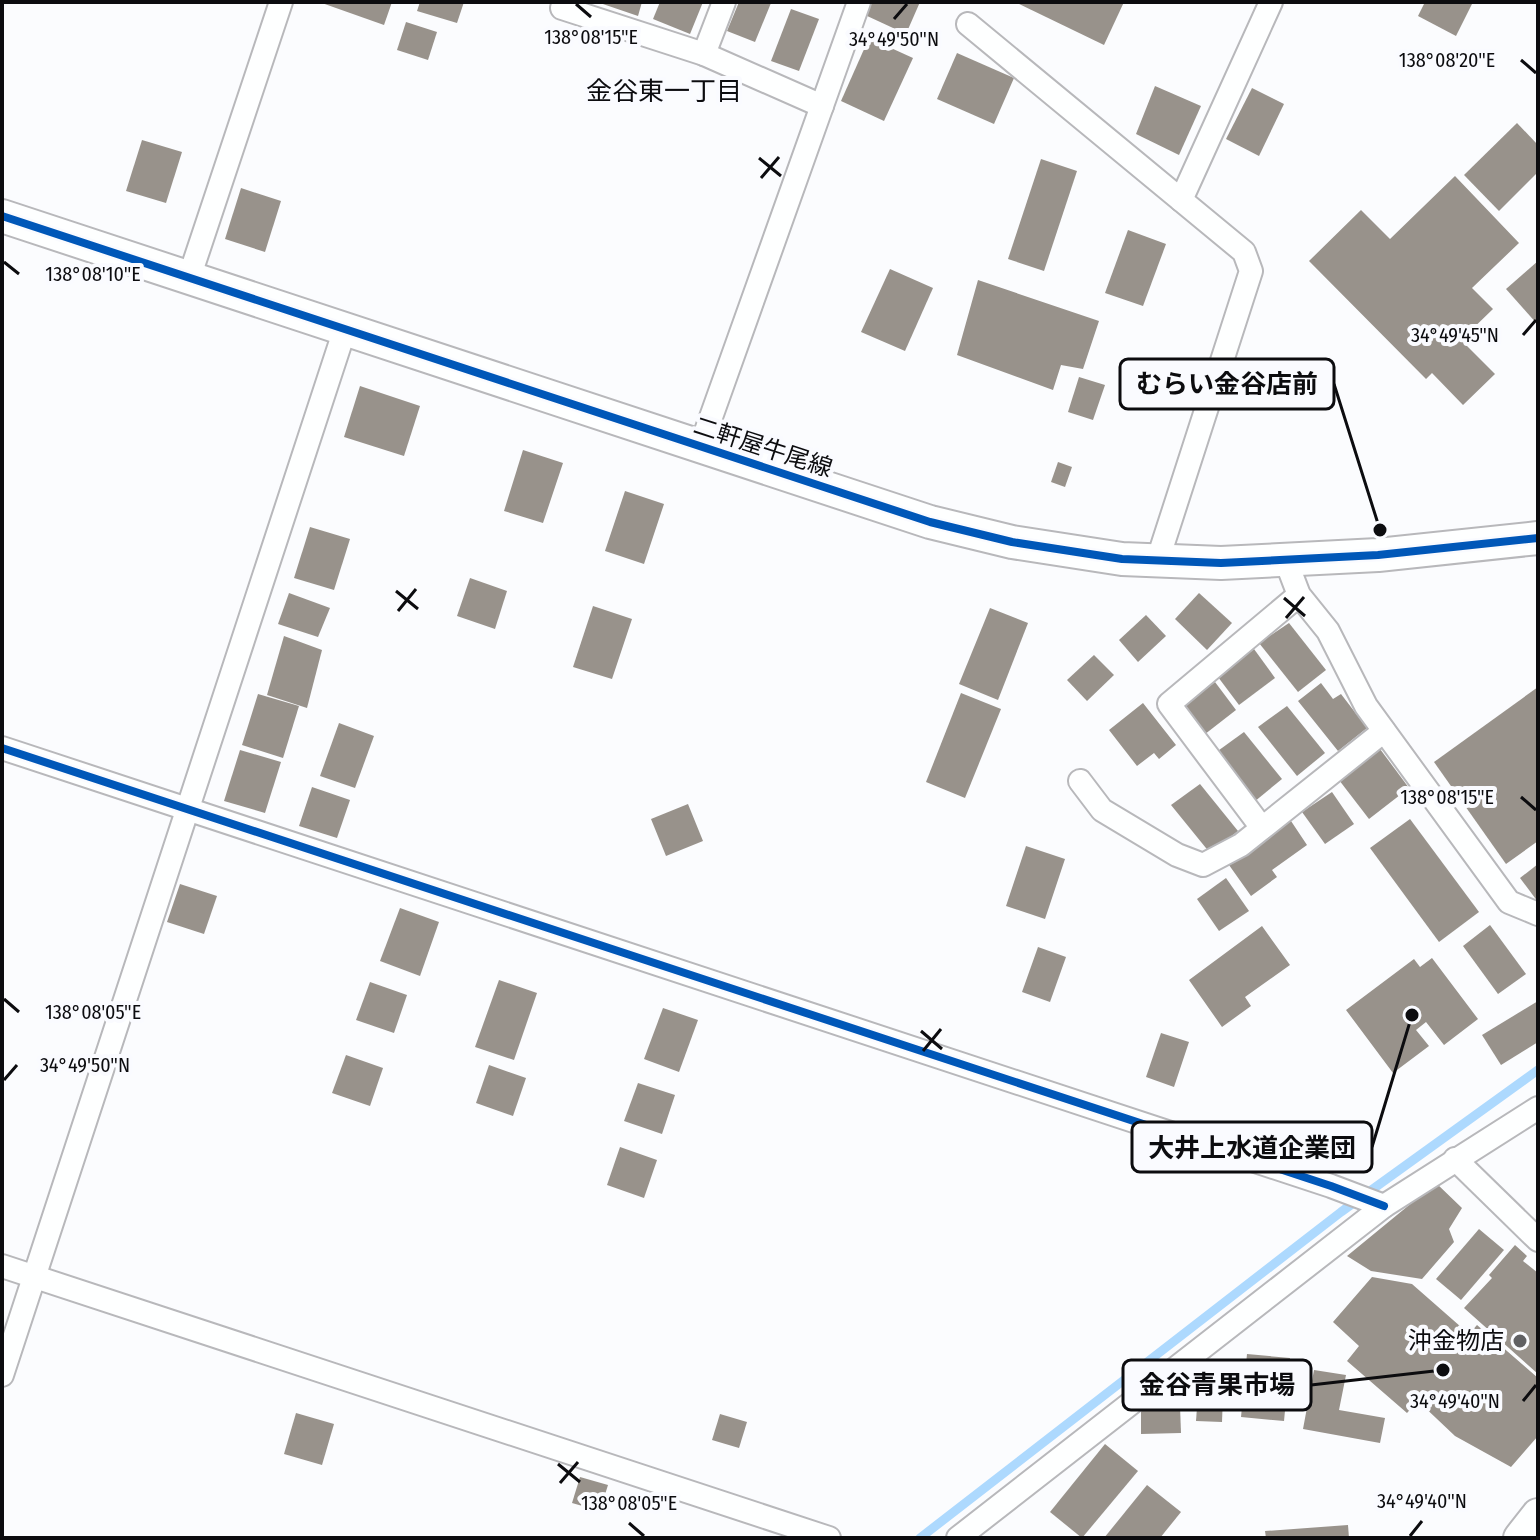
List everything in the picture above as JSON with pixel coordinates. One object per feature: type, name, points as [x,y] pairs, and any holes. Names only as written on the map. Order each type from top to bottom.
[{"type":"street","points":[[189,278],[281,2]]},
{"type":"street","points":[[564,2],[562,8],[704,54],[822,106]]},
{"type":"street","points":[[704,54],[724,2]]},
{"type":"street","points":[[700,448],[859,2]]},
{"type":"street","points":[[1181,200],[1271,2]]},
{"type":"street","points":[[968,24],[1244,252],[1251,271],[1158,559]]},
{"type":"street","name":"二軒屋牛尾線","points":[[2,216],[700,448],[930,522],[1012,542],[1122,559],[1221,563],[1378,555],[1538,538]]},
{"type":"street","points":[[2,1375],[345,329]]},
{"type":"street","points":[[1286,561],[1299,595],[1328,631],[1366,706],[1509,902],[1538,914]]},
{"type":"street","points":[[1262,828],[1169,704],[1299,595]]},
{"type":"street","points":[[1080,781],[1102,810],[1177,855],[1203,865],[1241,845],[1384,731]]},
{"type":"street","points":[[2,748],[1384,1206]]},
{"type":"street","points":[[958,1538],[1384,1206],[1538,1108]]},
{"type":"street","points":[[1455,1159],[1538,1240]]},
{"type":"street","points":[[2,1266],[829,1538]]},
{"type":"street","points":[[1520,1538],[1538,1515]]},
{"type":"building","points":[[319,2],[392,2],[384,25]]},
{"type":"building","points":[[420,2],[464,2],[457,23],[417,11]]},
{"type":"building","points":[[597,2],[642,2],[638,16]]},
{"type":"building","points":[[660,2],[703,2],[690,34],[653,19]]},
{"type":"building","points":[[739,2],[771,3],[755,42],[727,31]]},
{"type":"building","points":[[871,2],[920,2],[906,34],[865,15]]},
{"type":"building","points":[[1015,2],[1124,2],[1104,45]]},
{"type":"building","points":[[1425,2],[1473,2],[1456,36],[1418,16]]},
{"type":"building","points":[[791,9],[819,19],[799,71],[771,61]]},
{"type":"building","points":[[406,22],[437,32],[428,60],[397,50]]},
{"type":"building","points":[[869,38],[913,58],[884,121],[841,101]]},
{"type":"building","points":[[957,53],[1014,78],[994,124],[937,99]]},
{"type":"building","points":[[1155,86],[1201,106],[1179,155],[1136,134]]},
{"type":"building","points":[[1252,88],[1284,104],[1259,156],[1226,139]]},
{"type":"building","points":[[1517,123],[1538,145],[1538,172],[1499,211],[1464,175]]},
{"type":"building","points":[[142,140],[182,152],[166,203],[126,191]]},
{"type":"building","points":[[1041,159],[1077,171],[1044,271],[1008,259]]},
{"type":"building","points":[[1455,176],[1519,243],[1472,288],[1493,309],[1461,340],[1495,374],[1463,405],[1432,373],[1426,379],[1309,261],[1361,210],[1390,239]]},
{"type":"building","points":[[241,188],[281,201],[265,252],[225,239]]},
{"type":"building","points":[[1128,230],[1166,244],[1143,306],[1105,293]]},
{"type":"building","points":[[1538,261],[1538,325],[1506,289]]},
{"type":"building","points":[[890,269],[933,288],[905,351],[861,332]]},
{"type":"building","points":[[978,280],[1099,321],[1083,369],[1061,365],[1053,390],[957,355]]},
{"type":"building","points":[[1079,377],[1105,385],[1093,420],[1068,412]]},
{"type":"building","points":[[360,386],[420,406],[404,456],[344,437]]},
{"type":"building","points":[[523,450],[563,463],[543,523],[504,511]]},
{"type":"building","points":[[1058,462],[1072,467],[1065,487],[1051,482]]},
{"type":"building","points":[[625,491],[664,504],[644,564],[605,551]]},
{"type":"building","points":[[310,527],[350,539],[334,590],[294,578]]},
{"type":"building","points":[[470,578],[507,591],[495,629],[457,616]]},
{"type":"building","points":[[289,593],[330,608],[318,637],[278,624]]},
{"type":"building","points":[[1199,593],[1232,623],[1207,650],[1175,619]]},
{"type":"building","points":[[593,606],[632,619],[612,679],[573,667]]},
{"type":"building","points":[[990,608],[1028,623],[998,700],[959,684]]},
{"type":"building","points":[[1146,615],[1166,636],[1138,662],[1119,640]]},
{"type":"building","points":[[1289,623],[1326,670],[1298,692],[1259,643]]},
{"type":"building","points":[[284,636],[322,650],[307,708],[267,695]]},
{"type":"building","points":[[1254,649],[1275,678],[1239,705],[1218,677]]},
{"type":"building","points":[[1094,655],[1114,675],[1087,701],[1067,680]]},
{"type":"building","points":[[1215,682],[1236,710],[1200,738],[1179,710]]},
{"type":"building","points":[[1321,683],[1333,699],[1341,694],[1367,728],[1338,751],[1298,701]]},
{"type":"building","points":[[1538,687],[1538,841],[1506,864],[1434,762]]},
{"type":"building","points":[[961,693],[1001,709],[965,798],[926,782]]},
{"type":"building","points":[[258,694],[299,706],[283,758],[242,745]]},
{"type":"building","points":[[1143,703],[1176,745],[1159,759],[1154,753],[1137,766],[1109,730]]},
{"type":"building","points":[[1287,706],[1325,753],[1297,776],[1258,727]]},
{"type":"building","points":[[339,723],[374,736],[355,788],[320,776]]},
{"type":"building","points":[[1244,732],[1282,779],[1254,802],[1215,753]]},
{"type":"building","points":[[1380,749],[1409,788],[1369,819],[1339,780]]},
{"type":"building","points":[[240,750],[281,762],[265,813],[224,801]]},
{"type":"building","points":[[1200,784],[1238,831],[1210,853],[1171,805]]},
{"type":"building","points":[[312,787],[350,800],[337,838],[299,826]]},
{"type":"building","points":[[1332,792],[1354,824],[1325,844],[1302,812]]},
{"type":"building","points":[[688,804],[703,841],[666,856],[651,819]]},
{"type":"building","points":[[1410,819],[1479,912],[1439,942],[1370,848]]},
{"type":"building","points":[[1291,821],[1307,845],[1272,870],[1277,877],[1251,896],[1229,865]]},
{"type":"building","points":[[1026,846],[1065,859],[1045,919],[1006,906]]},
{"type":"building","points":[[1538,864],[1538,902],[1520,878]]},
{"type":"building","points":[[1226,878],[1249,911],[1219,931],[1197,899]]},
{"type":"building","points":[[180,884],[217,896],[204,934],[167,922]]},
{"type":"building","points":[[400,908],[439,922],[420,976],[380,961]]},
{"type":"building","points":[[1490,925],[1526,974],[1498,994],[1463,946]]},
{"type":"building","points":[[1262,926],[1290,965],[1245,997],[1251,1006],[1222,1027],[1189,980]]},
{"type":"building","points":[[1038,947],[1066,957],[1050,1002],[1022,992]]},
{"type":"building","points":[[1432,958],[1478,1019],[1444,1045],[1426,1022],[1416,1030],[1429,1046],[1393,1073],[1346,1010],[1414,959],[1420,967]]},
{"type":"building","points":[[499,980],[537,993],[514,1060],[475,1047]]},
{"type":"building","points":[[370,982],[407,995],[394,1033],[356,1020]]},
{"type":"building","points":[[1538,1001],[1538,1042],[1501,1065],[1482,1035]]},
{"type":"building","points":[[663,1008],[698,1020],[679,1072],[644,1059]]},
{"type":"building","points":[[1161,1033],[1189,1042],[1174,1087],[1146,1077]]},
{"type":"building","points":[[346,1055],[383,1068],[370,1106],[332,1093]]},
{"type":"building","points":[[489,1065],[526,1078],[513,1116],[476,1103]]},
{"type":"building","points":[[638,1083],[675,1095],[662,1134],[624,1121]]},
{"type":"building","points":[[620,1147],[657,1160],[644,1198],[607,1185]]},
{"type":"building","points":[[1436,1183],[1462,1208],[1449,1229],[1454,1242],[1422,1279],[1371,1271],[1347,1256]]},
{"type":"building","points":[[1479,1229],[1504,1250],[1461,1300],[1436,1279]]},
{"type":"building","name":"沖金物店","points":[[1515,1245],[1527,1256],[1523,1261],[1538,1273],[1538,1374],[1464,1308],[1492,1278],[1489,1275]]},
{"type":"building","points":[[1372,1277],[1412,1284],[1469,1334],[1477,1325],[1538,1378],[1538,1436],[1511,1467],[1455,1436],[1418,1401],[1407,1413],[1347,1361],[1359,1346],[1333,1322]]},
{"type":"building","points":[[1247,1354],[1290,1358],[1284,1421],[1241,1417]]},
{"type":"building","points":[[1314,1370],[1346,1375],[1339,1410],[1385,1418],[1380,1443],[1303,1429]]},
{"type":"building","points":[[1198,1394],[1223,1395],[1222,1422],[1196,1421]]},
{"type":"building","points":[[1180,1406],[1181,1433],[1141,1434],[1141,1407]]},
{"type":"building","points":[[296,1413],[334,1424],[322,1465],[284,1454]]},
{"type":"building","points":[[720,1414],[747,1422],[739,1448],[712,1440]]},
{"type":"building","points":[[1105,1444],[1138,1471],[1082,1538],[1050,1512]]},
{"type":"building","points":[[580,1477],[608,1485],[600,1511],[572,1503]]},
{"type":"building","points":[[1147,1485],[1181,1512],[1160,1538],[1104,1538]]},
{"type":"building","points":[[1348,1525],[1349,1538],[1266,1538],[1265,1531]]},
{"type":"waterway","points":[[920,1538],[1341,1212],[1538,1070]]},
{"type":"cycle path","points":[[2,216],[930,522],[1012,542],[1122,559],[1221,563],[1378,555],[1538,538]]},
{"type":"cycle path","points":[[2,748],[1384,1206]]},
{"type":"place","name":"むらい金谷店前","points":[[1380,530]]},
{"type":"place","name":"大井上水道企業団","points":[[1412,1015]]},
{"type":"place","name":"沖金物店","points":[[1520,1341]]},
{"type":"place","name":"金谷青果市場","points":[[1443,1370]]},
{"type":"district","name":"金谷東一丁目","points":[[664,91]]}]
